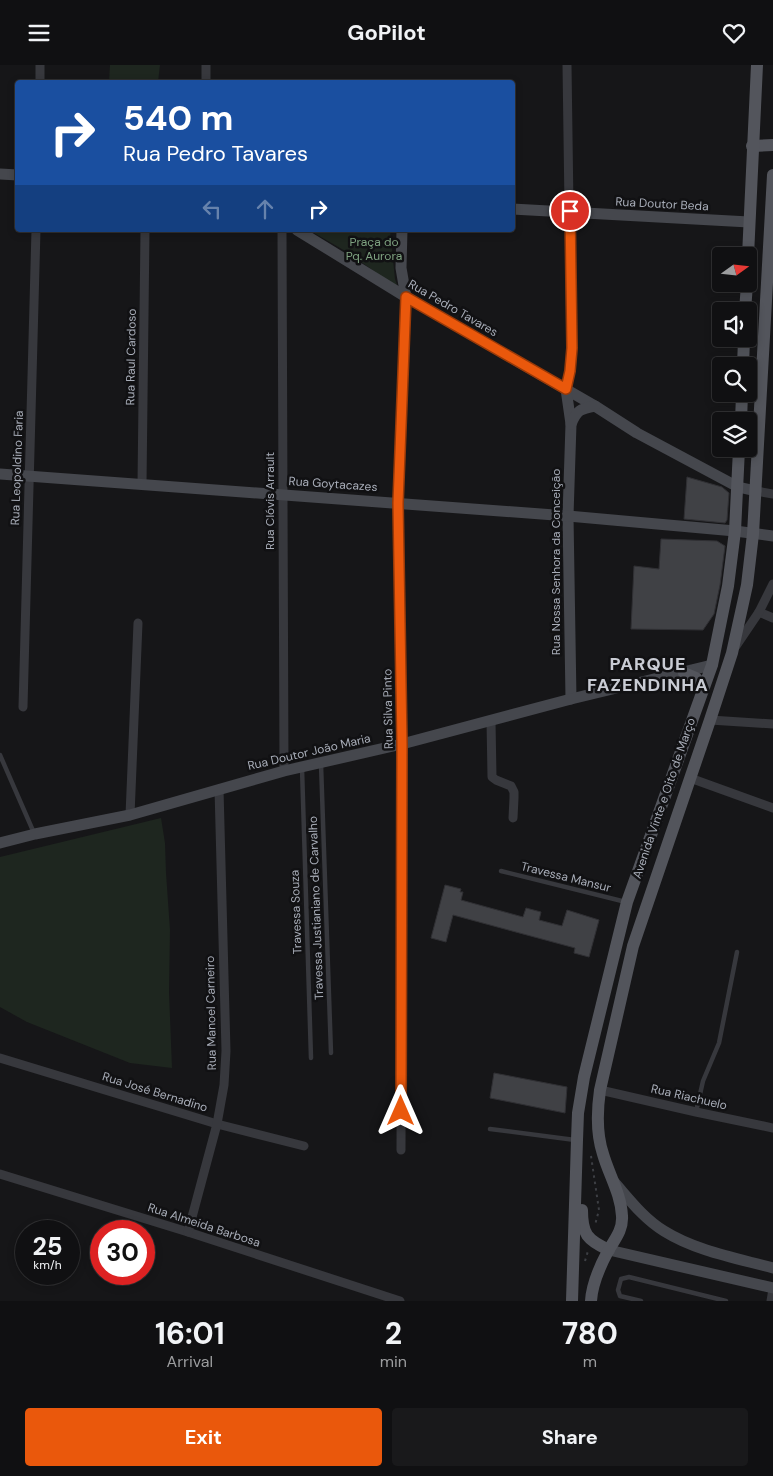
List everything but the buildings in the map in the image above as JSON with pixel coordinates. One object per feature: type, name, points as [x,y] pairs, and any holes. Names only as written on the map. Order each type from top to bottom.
[{"type":"main road","points":[[748,247],[757,65]]},
{"type":"main road","points":[[752,146],[773,145]]},
{"type":"main road","points":[[756,491],[773,175]]},
{"type":"main road","name":"Avenida Vinte e Oito de Março","points":[[572,1301],[578,1113],[584,1077],[627,902],[712,665],[728,586],[735,531],[740,457]]},
{"type":"main road","name":"Avenida Vinte e Oito de Março","points":[[591,1301],[597,1273],[621,1228],[622,1216],[619,1200],[603,1154],[598,1132],[597,1110],[600,1090],[633,946],[732,653],[746,585],[753,534],[756,491]]},
{"type":"main road","points":[[712,665],[725,660],[732,653]]},
{"type":"main road","points":[[684,673],[696,678],[703,687]]},
{"type":"main road","points":[[577,1143],[584,1160],[583,1229],[590,1239],[609,1249]]},
{"type":"street","points":[[40,65],[40,80]]},
{"type":"street","points":[[206,65],[206,80]]},
{"type":"street","name":"Rua Nossa Senhora da Conceição","points":[[567,65],[572,348],[566,389],[571,424],[568,516],[571,699]]},
{"type":"street","points":[[0,174],[15,175]]},
{"type":"street","name":"Rua Doutor Beda","points":[[515,209],[749,222]]},
{"type":"street","name":"Rua Leopoldino Faria","points":[[22,707],[36,232]]},
{"type":"street","name":"Rua Raul Cardoso","points":[[142,484],[145,232]]},
{"type":"street","name":"Rua Clóvis Arrault","points":[[282,232],[284,771]]},
{"type":"street","name":"Rua Pedro Tavares","points":[[300,232],[406,297],[595,406],[637,433],[738,487],[756,491]]},
{"type":"street","name":"Rua Silva Pinto","points":[[401,1150],[402,744],[398,503],[406,297],[401,268],[402,232]]},
{"type":"street","points":[[387,285],[397,276],[401,268]]},
{"type":"street","points":[[571,424],[576,414],[582,408],[595,406]]},
{"type":"street","name":"Rua Goytacazes","points":[[0,474],[568,516],[773,536]]},
{"type":"street","points":[[756,491],[773,494]]},
{"type":"street","points":[[732,653],[759,613],[773,585]]},
{"type":"street","points":[[759,613],[773,618]]},
{"type":"street","points":[[130,815],[138,623]]},
{"type":"street","name":"Rua Doutor João Maria","points":[[0,843],[130,815],[284,771],[402,744],[571,699],[712,665]]},
{"type":"street","points":[[710,719],[773,724]]},
{"type":"street","points":[[491,721],[492,777],[511,787],[514,792],[513,818]]},
{"type":"street","points":[[690,778],[773,808]]},
{"type":"street","name":"Rua Manoel Carneiro","points":[[188,1232],[217,1124],[224,1085],[226,1051],[219,789]]},
{"type":"street","name":"Rua José Bernadino","points":[[0,1058],[217,1124],[304,1146]]},
{"type":"street","name":"Rua Riachuelo","points":[[600,1090],[773,1128]]},
{"type":"street","name":"Rua Almeida Barbosa","points":[[0,1174],[188,1232],[400,1301]]},
{"type":"street","points":[[613,1182],[641,1213],[662,1230],[683,1242],[773,1268]]},
{"type":"street","points":[[609,1249],[773,1289],[771,1301]]},
{"type":"lane","points":[[0,755],[35,834]]},
{"type":"lane","name":"Travessa Justianiano de Carvalho","points":[[321,762],[331,1053]]},
{"type":"lane","name":"Travessa Souza","points":[[302,767],[311,1058]]},
{"type":"lane","name":"Travessa Mansur","points":[[501,871],[627,902]]},
{"type":"lane","points":[[696,1112],[703,1081],[719,1043],[737,951]]},
{"type":"lane","points":[[490,1129],[577,1143]]},
{"type":"lane","points":[[641,1301],[620,1296],[618,1291],[622,1279],[629,1277],[726,1301]]},
{"type":"green space","points":[[110,65],[160,65],[158,80],[109,80]]},
{"type":"green space","name":"Praça do Pq. Aurora","points":[[312,232],[390,232],[395,279],[398,288],[347,252]]},
{"type":"green space","points":[[161,818],[165,843],[170,930],[169,992],[172,1068],[130,1063],[27,1022],[0,1007],[0,857]]},
{"type":"district","name":"PARQUE FAZENDINHA","points":[[648,674]]},
{"type":"route","points":[[401,1111],[402,744],[398,503],[406,297],[566,389],[572,348],[570,211]]}]
